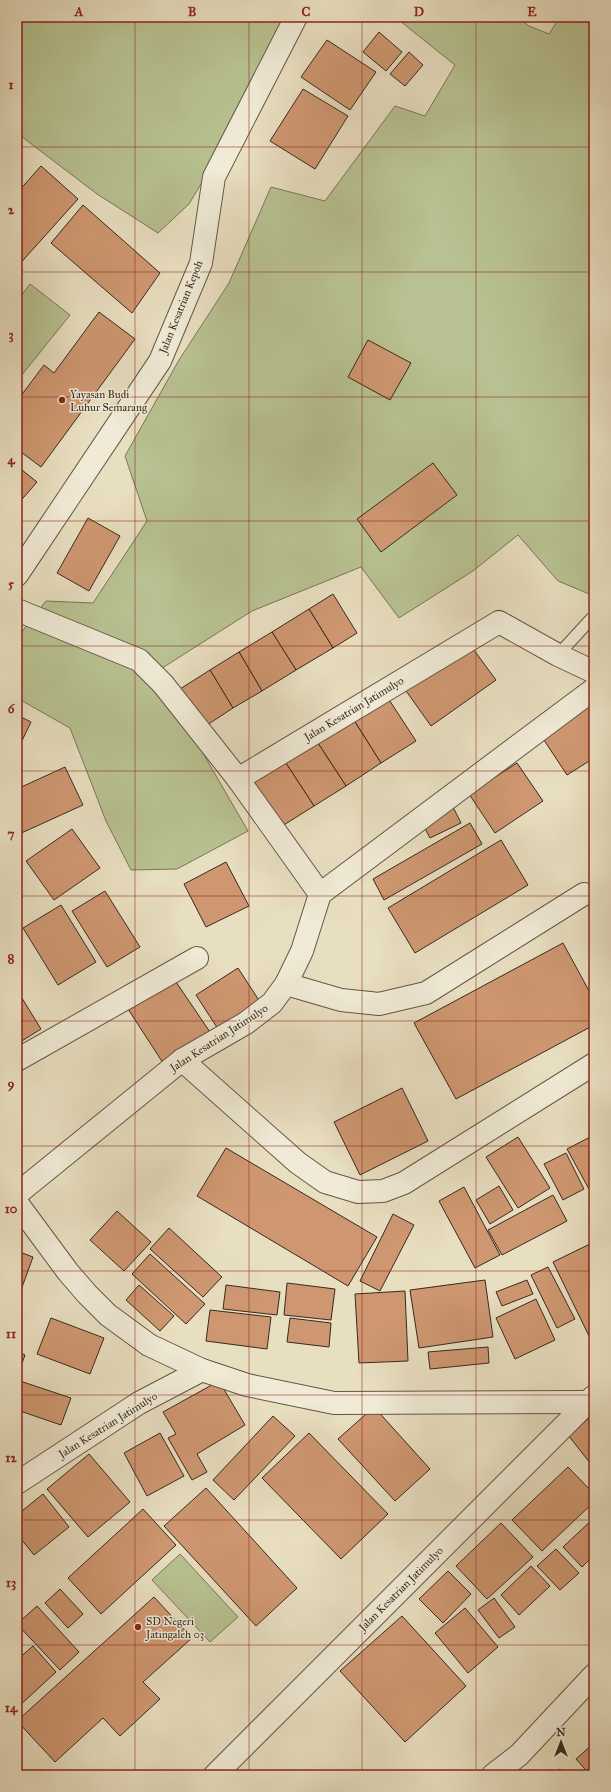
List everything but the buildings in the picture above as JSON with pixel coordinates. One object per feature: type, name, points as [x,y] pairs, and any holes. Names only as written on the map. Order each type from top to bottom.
[{"type":"street","name":"Jalan Kesatrian Kepoh","points":[[17,575],[160,361],[201,263],[214,177],[296,17]]},
{"type":"street","points":[[17,610],[139,660],[163,684],[238,779],[320,894],[594,689]]},
{"type":"street","name":"Jalan Kesatrian Jatimulyo","points":[[238,779],[496,623],[502,623],[558,655],[594,672]]},
{"type":"street","name":"Jalan Kesatrian Jatimulyo","points":[[17,1194],[182,1060],[246,1023],[272,1003],[286,984],[302,951],[320,894]]},
{"type":"street","points":[[286,984],[341,1000],[379,1004],[426,993],[584,894]]},
{"type":"street","points":[[17,1060],[197,958]]},
{"type":"street","points":[[182,1060],[298,1163],[325,1182],[358,1192],[383,1191],[404,1183],[594,1064]]},
{"type":"street","name":"Jalan Kesatrian Jatimulyo","points":[[17,1203],[68,1272],[108,1315],[149,1345],[202,1370],[247,1385],[334,1403],[590,1399]]},
{"type":"street","name":"Jalan Kesatrian Jatimulyo","points":[[17,1482],[139,1403],[202,1370]]},
{"type":"street","name":"Jalan Kesatrian Jatimulyo","points":[[215,1775],[590,1399]]},
{"type":"street","points":[[493,1775],[519,1755],[594,1675]]},
{"type":"lane","points":[[558,655],[591,619],[594,618]]},
{"type":"green space","points":[[17,17],[286,17],[222,149],[189,204],[158,233],[97,194],[17,133]]},
{"type":"green space","points":[[395,17],[517,17],[529,26],[549,34],[560,17],[594,17],[594,596],[558,581],[518,535],[473,571],[399,618],[361,567],[252,611],[156,672],[248,831],[177,869],[131,870],[106,821],[70,728],[17,698],[17,638],[46,601],[93,603],[147,521],[125,456],[179,360],[229,283],[271,187],[325,201],[395,106],[425,116],[455,65]]},
{"type":"green space","points":[[30,284],[70,315],[17,381],[17,301]]},
{"type":"green space","points":[[180,1554],[238,1617],[210,1642],[152,1580]]},
{"type":"place","name":"Yayasan Budi Luhur Semarang","points":[[62,400]]},
{"type":"place","name":"SD Negeri Jatingaleh 03","points":[[138,1627]]}]
